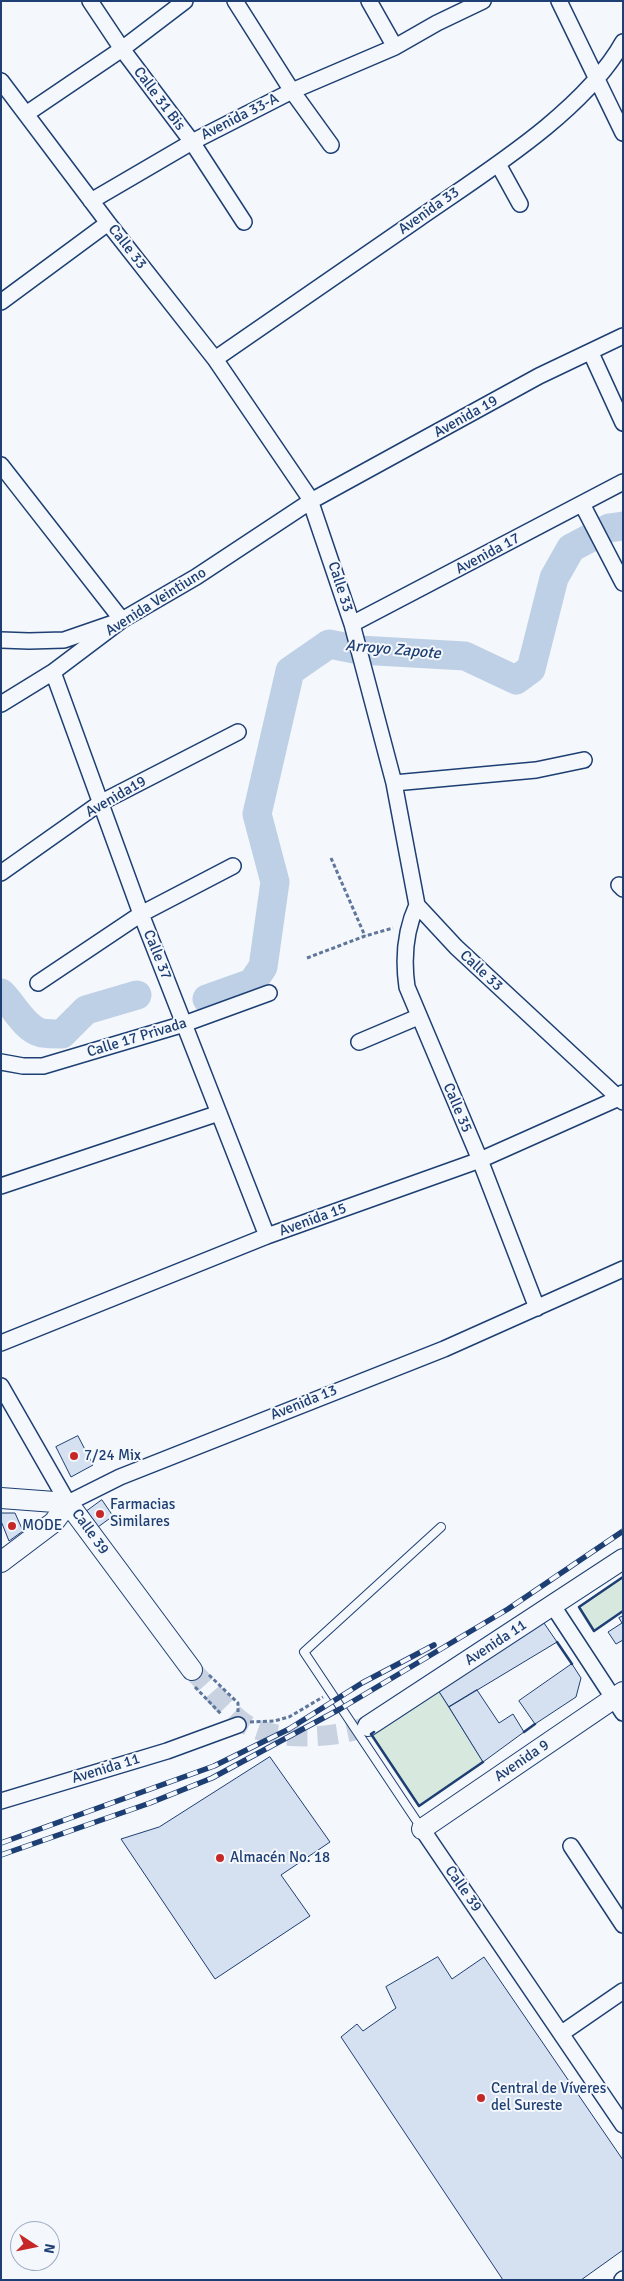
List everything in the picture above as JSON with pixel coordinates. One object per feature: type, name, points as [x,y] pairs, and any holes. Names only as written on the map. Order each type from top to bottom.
[{"type":"main road","points":[[1,1498],[68,1503]]},
{"type":"main road","name":"Avenida 13","points":[[1,1562],[54,1522],[68,1503]]},
{"type":"main road","name":"Calle 39","points":[[68,1503],[192,1670]]},
{"type":"main road","name":"Avenida 11","points":[[368,1726],[623,1559]]},
{"type":"main road","name":"Avenida 9","points":[[422,1830],[620,1701]]},
{"type":"street","name":"Calle 31 Bis","points":[[90,1],[122,49],[192,142],[244,222]]},
{"type":"street","points":[[26,114],[122,49],[185,1]]},
{"type":"street","points":[[235,1],[292,91],[332,146]]},
{"type":"street","points":[[369,1],[395,47]]},
{"type":"street","name":"Avenida 33-A","points":[[91,200],[192,142],[292,91],[395,47],[437,23],[482,1]]},
{"type":"street","points":[[559,1],[596,81],[623,132]]},
{"type":"street","name":"Avenida 33","points":[[215,359],[498,164],[570,106],[596,81],[623,42]]},
{"type":"street","name":"Calle 33","points":[[1,81],[108,224],[215,359],[302,484],[311,501],[352,624],[394,783],[417,905],[456,947],[621,1098]]},
{"type":"street","points":[[498,164],[520,204]]},
{"type":"street","points":[[1,302],[108,224]]},
{"type":"street","name":"Avenida 19","points":[[311,501],[539,376],[623,336]]},
{"type":"street","points":[[590,352],[623,423]]},
{"type":"street","points":[[1,465],[122,620],[64,640],[1,640]]},
{"type":"street","name":"Avenida 17","points":[[352,624],[623,482]]},
{"type":"street","name":"Avenida Veintiuno","points":[[1,704],[53,672],[122,620],[196,577],[311,501]]},
{"type":"street","points":[[582,504],[623,582]]},
{"type":"street","name":"Calle 37","points":[[53,672],[141,914],[267,1236]]},
{"type":"street","name":"Avenida19","points":[[1,873],[100,804],[238,732]]},
{"type":"street","points":[[394,783],[536,770],[584,760]]},
{"type":"street","points":[[38,983],[141,914],[233,866]]},
{"type":"street","name":"Calle 35","points":[[417,905],[408,924],[404,970],[406,987],[480,1160],[537,1308]]},
{"type":"street","name":"Calle 17 Privada","points":[[1,1062],[23,1066],[44,1066],[184,1024],[269,993]]},
{"type":"street","points":[[359,1042],[418,1016]]},
{"type":"street","name":"Avenida 15","points":[[1,1343],[267,1236],[480,1160],[621,1098]]},
{"type":"street","points":[[1,1186],[219,1113]]},
{"type":"street","name":"Avenida 13","points":[[68,1503],[120,1477],[444,1348],[623,1269]]},
{"type":"street","name":"Calle 39","points":[[1,1386],[68,1503]]},
{"type":"street","points":[[553,1606],[620,1701]]},
{"type":"street","name":"Avenida 11","points":[[1,1801],[167,1751],[238,1725]]},
{"type":"street","name":"Calle 39","points":[[422,1830],[623,2125]]},
{"type":"street","points":[[571,1846],[623,1925]]},
{"type":"street","points":[[562,2033],[623,1991]]},
{"type":"lane","name":"Calle 39","points":[[422,1830],[304,1652],[441,1527]]},
{"type":"path","points":[[331,858],[364,936]]},
{"type":"path","points":[[307,958],[364,936],[408,924]]},
{"type":"path","points":[[238,1725],[258,1720],[274,1721],[289,1717],[308,1707],[329,1692]]},
{"type":"shaded area","points":[[623,1577],[623,1611],[594,1631],[579,1607]]},
{"type":"shaded area","points":[[438,1690],[483,1762],[419,1806],[371,1734]]},
{"type":"building","name":"7/24 Mix","points":[[78,1436],[93,1465],[71,1477],[56,1447]]},
{"type":"building","name":"Farmacias Similares","points":[[102,1500],[113,1516],[98,1527],[87,1511]]},
{"type":"building","name":"MODE","points":[[1,1513],[15,1513],[23,1531],[9,1541],[1,1521]]},
{"type":"building","points":[[623,1616],[623,1640],[616,1644],[608,1632],[622,1623],[619,1618]]},
{"type":"building","points":[[544,1623],[557,1642],[449,1707],[438,1690]]},
{"type":"building","points":[[572,1664],[581,1678],[576,1697],[535,1724],[519,1701]]},
{"type":"building","points":[[477,1690],[499,1723],[513,1714],[524,1732],[483,1762],[449,1707]]},
{"type":"building","name":"Almacén No. 18","points":[[270,1757],[330,1842],[281,1875],[310,1916],[215,1979],[121,1839],[159,1827]]},
{"type":"building","name":"Central de Víveres del Sureste","points":[[438,1957],[452,1979],[484,1957],[623,2160],[623,2250],[581,2280],[503,2280],[341,2037],[357,2024],[363,2031],[396,2008],[386,1987]]},
{"type":"waterway","name":"Arroyo Zapote","points":[[207,999],[252,983],[263,967],[275,882],[257,814],[290,671],[329,644],[359,650],[465,656],[516,680],[531,669],[554,578],[571,548],[609,528],[623,526]]},
{"type":"waterway","name":"Arroyo Zapote","points":[[1,993],[30,1027],[42,1033],[54,1034],[62,1034],[86,1010],[137,995]]},
{"type":"tunnel","points":[[192,1670],[240,1720],[252,1727],[267,1732],[284,1735],[321,1736],[339,1734],[368,1726]]},
{"type":"railway","points":[[1,1855],[150,1803],[212,1778],[340,1709],[508,1609],[623,1531]]},
{"type":"railway","points":[[1,1843],[214,1766],[289,1729],[362,1683],[434,1645]]},
{"type":"wall","points":[[623,1577],[579,1607],[594,1631],[623,1611]]},
{"type":"wall","points":[[557,1642],[572,1664]]},
{"type":"wall","points":[[524,1732],[535,1724]]},
{"type":"wall","points":[[374,1732],[371,1734],[419,1806],[483,1762]]},
{"type":"place","name":"7/24 Mix","points":[[74,1456]]},
{"type":"place","name":"Farmacias Similares","points":[[100,1514]]},
{"type":"place","name":"MODE","points":[[12,1526]]},
{"type":"place","name":"Almacén No. 18","points":[[220,1858]]},
{"type":"place","name":"Central de Víveres del Sureste","points":[[481,2098]]}]
